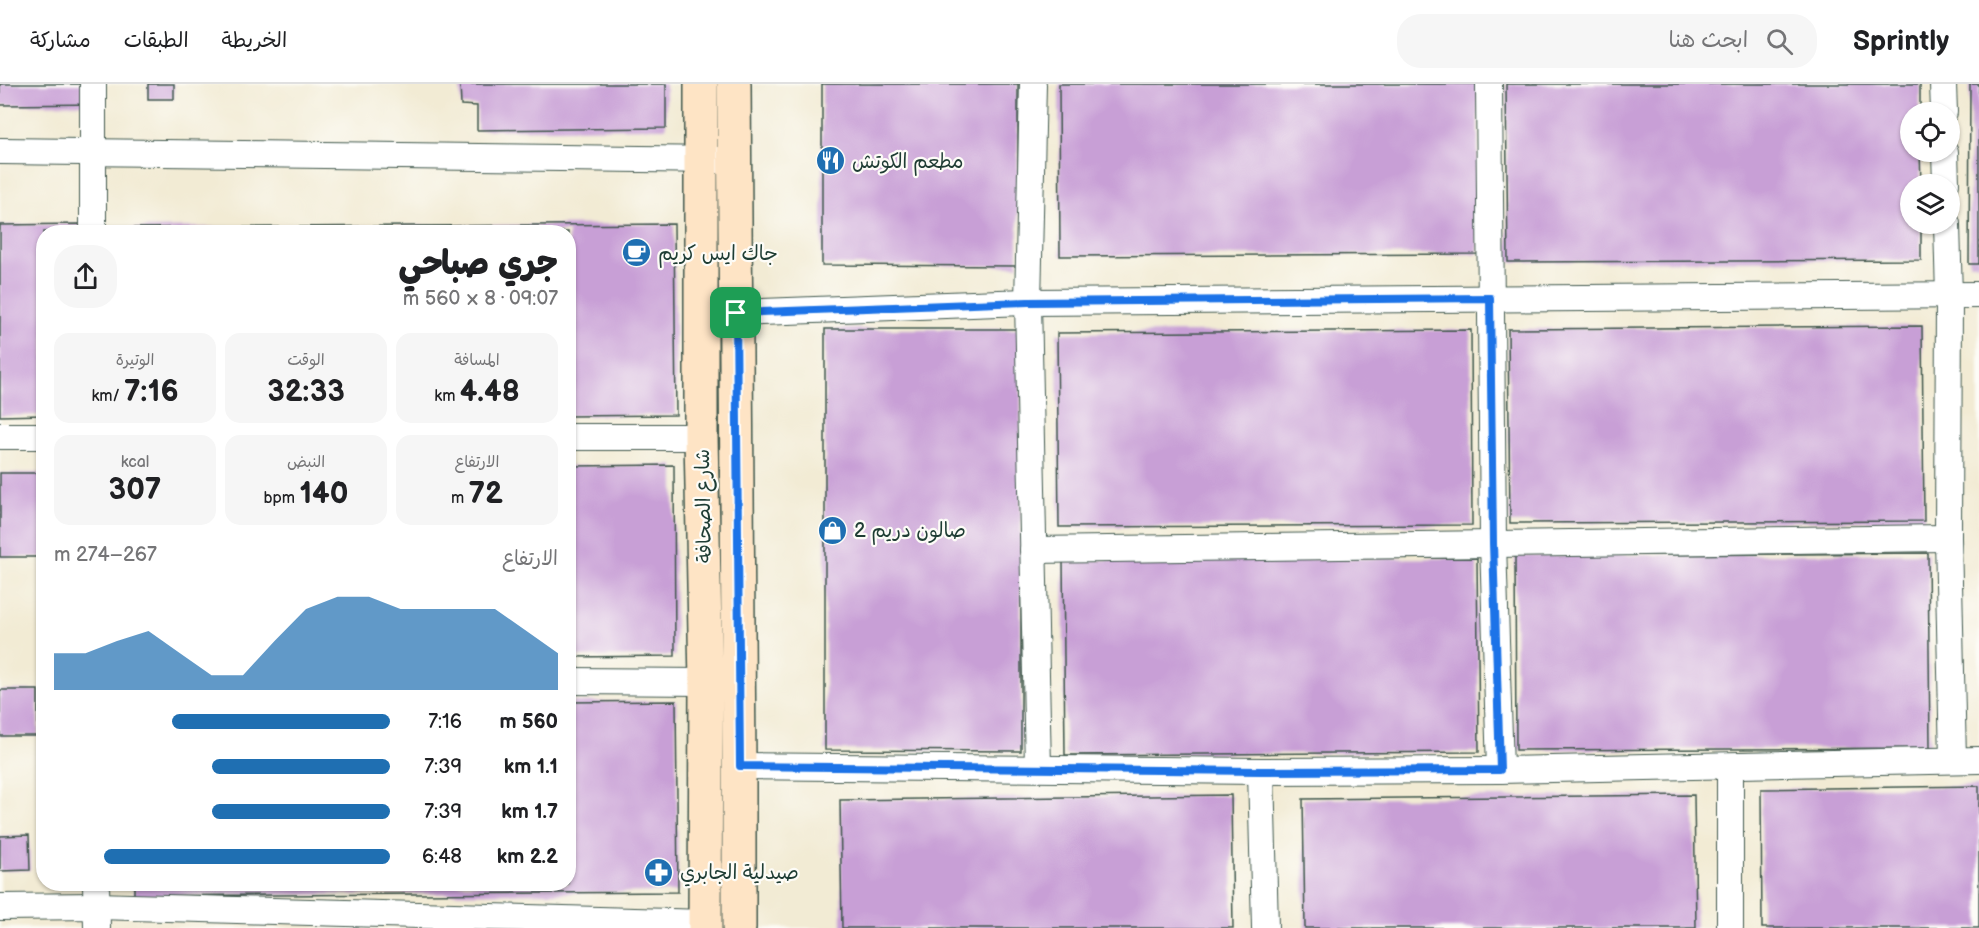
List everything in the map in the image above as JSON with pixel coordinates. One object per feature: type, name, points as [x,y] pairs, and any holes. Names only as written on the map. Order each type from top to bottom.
[{"type":"main road","name":"شارع الصحافة","points":[[701,84],[701,437],[706,682],[705,926]]},
{"type":"main road","name":"شارع الصحافة","points":[[734,84],[740,766],[739,928]]},
{"type":"street","points":[[93,84],[93,225]]},
{"type":"street","points":[[1033,84],[1028,302],[1038,768]]},
{"type":"street","points":[[1489,84],[1493,543],[1500,770]]},
{"type":"street","points":[[1943,84],[1944,102]]},
{"type":"street","points":[[0,151],[735,161]]},
{"type":"street","points":[[1947,234],[1948,538],[1953,760]]},
{"type":"street","points":[[736,313],[1028,302],[1979,295]]},
{"type":"street","points":[[0,436],[36,436]]},
{"type":"street","points":[[576,437],[701,437]]},
{"type":"street","points":[[1033,550],[1948,538]]},
{"type":"street","points":[[576,681],[706,682]]},
{"type":"street","points":[[740,766],[1261,771],[1500,770],[1979,760]]},
{"type":"street","points":[[1730,766],[1730,928]]},
{"type":"street","points":[[1261,771],[1265,928]]},
{"type":"street","points":[[0,907],[97,906],[705,926]]},
{"type":"building","points":[[0,84],[103,84],[103,104],[0,105]]},
{"type":"building","points":[[148,84],[174,84],[174,99],[148,99]]},
{"type":"building","points":[[460,84],[666,84],[666,128],[477,130],[477,106],[461,105]]},
{"type":"building","points":[[822,84],[1018,84],[1018,266],[822,265]]},
{"type":"building","points":[[1059,84],[1478,84],[1478,254],[1060,256]]},
{"type":"building","points":[[1506,84],[1920,84],[1920,102],[1900,102],[1900,162],[1920,162],[1921,174],[1900,174],[1900,234],[1921,234],[1921,260],[1508,262]]},
{"type":"building","points":[[1970,84],[1979,84],[1979,264],[1969,264]]},
{"type":"building","points":[[81,224],[36,225],[36,415],[0,416],[0,225]]},
{"type":"building","points":[[674,224],[676,415],[576,416],[576,225],[538,225]]},
{"type":"building","points":[[1922,326],[1924,521],[1510,523],[1508,329]]},
{"type":"building","points":[[825,329],[1021,329],[1021,751],[825,750]]},
{"type":"building","points":[[1471,330],[1472,525],[1059,527],[1057,333]]},
{"type":"building","points":[[674,465],[675,656],[576,657],[576,466]]},
{"type":"building","points":[[0,473],[36,473],[36,557],[0,557]]},
{"type":"building","points":[[1928,553],[1930,748],[1516,750],[1515,556]]},
{"type":"building","points":[[1477,558],[1479,752],[1065,755],[1063,560]]},
{"type":"building","points":[[0,690],[36,690],[36,736],[0,736]]},
{"type":"building","points":[[676,701],[678,892],[134,896],[134,891],[576,891],[576,702]]},
{"type":"building","points":[[1979,786],[1979,928],[1762,928],[1761,789]]},
{"type":"building","points":[[1231,795],[1233,928],[842,928],[840,800]]},
{"type":"building","points":[[1694,795],[1696,928],[1305,928],[1303,799]]},
{"type":"building","points":[[29,835],[30,870],[0,871],[0,836]]},
{"type":"place","name":"مطعم الكوتش","points":[[831,161]]},
{"type":"place","name":"جاك ايس كريم","points":[[637,253]]},
{"type":"place","name":"صالون دريم 2","points":[[833,530]]},
{"type":"place","name":"صيدلية الجابري","points":[[659,872]]},
{"type":"route","points":[[1490,298],[1493,543],[1500,770],[1261,771],[740,766],[736,313],[1028,302],[1490,298]]}]
